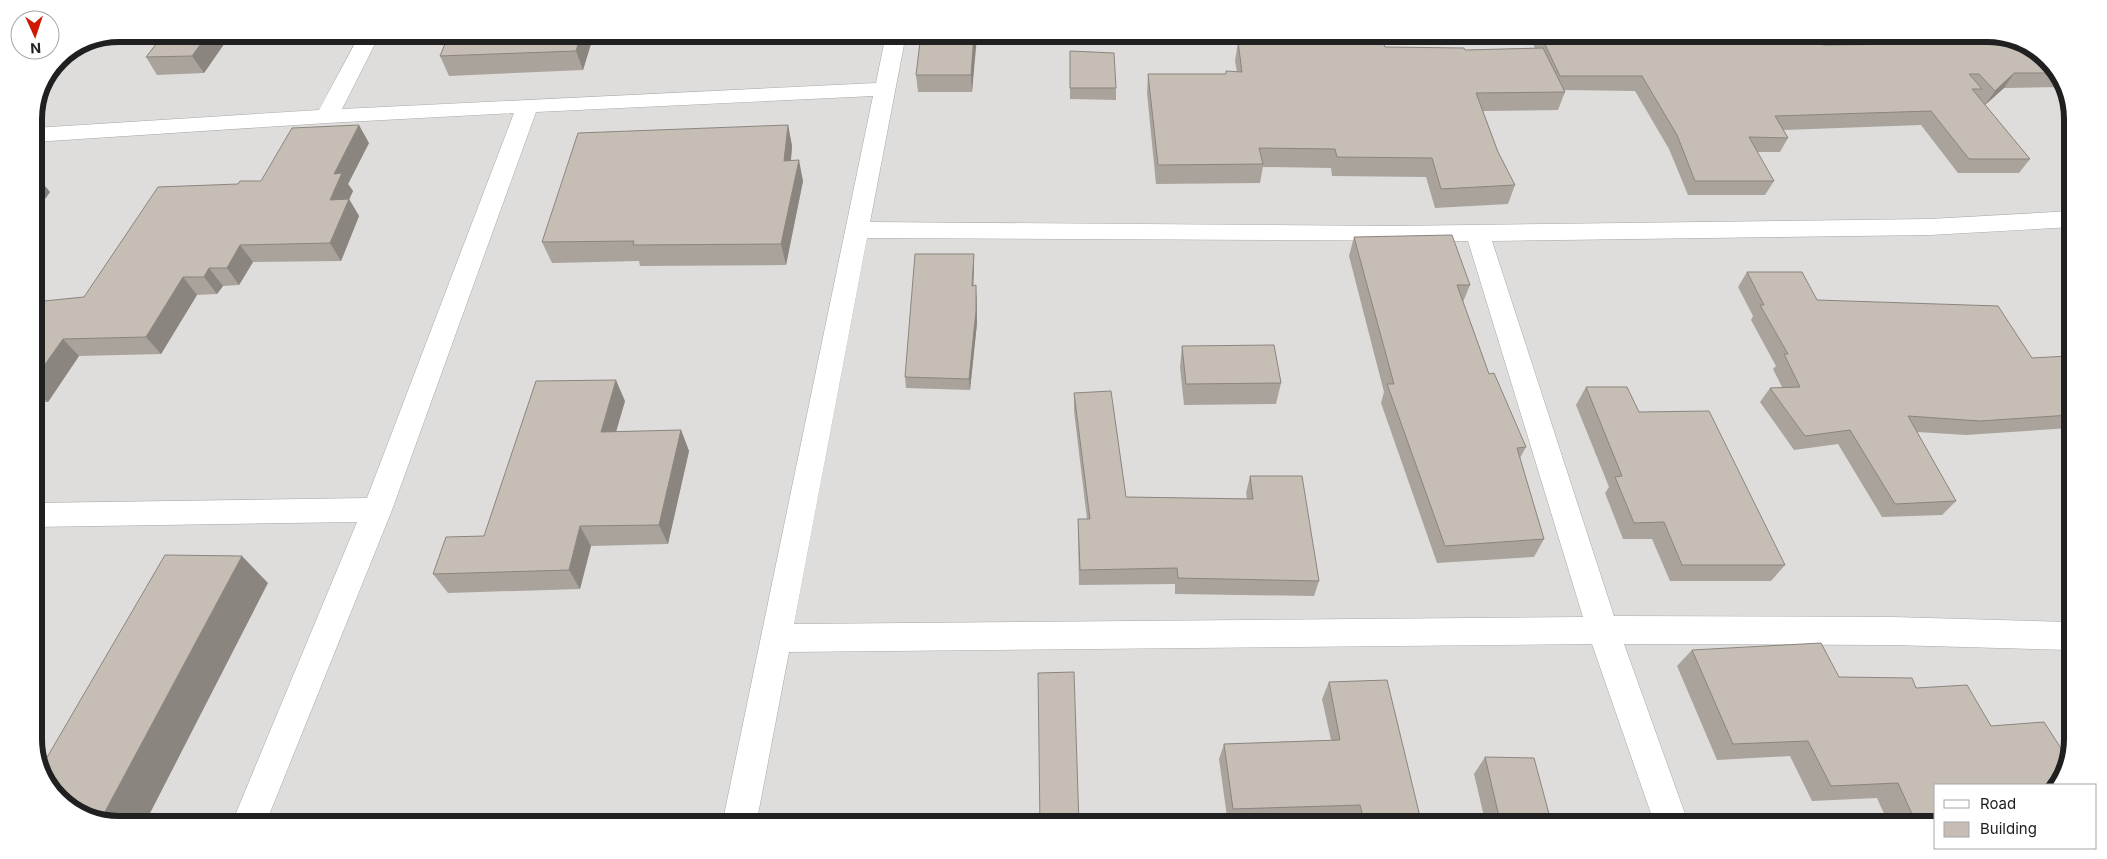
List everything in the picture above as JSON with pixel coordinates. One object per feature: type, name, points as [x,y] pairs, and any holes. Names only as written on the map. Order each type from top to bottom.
[{"type":"street","points":[[327,116],[365,43]]},
{"type":"street","points":[[742,816],[894,43]]},
{"type":"street","points":[[43,135],[327,116],[886,89]]},
{"type":"street","points":[[252,816],[377,510],[528,105]]},
{"type":"street","points":[[857,230],[1393,234],[1930,227],[2064,219]]},
{"type":"street","points":[[1478,232],[1603,630],[1669,816]]},
{"type":"street","points":[[43,515],[377,510]]},
{"type":"street","points":[[777,638],[1073,637],[1603,630],[1971,632],[2064,636]]},
{"type":"shaded area","points":[[120,43],[1987,43],[2011,47],[2036,60],[2049,73],[2059,90],[2064,115],[2064,739],[2063,754],[2056,773],[1934,784],[1934,816],[120,816],[95,812],[77,803],[58,786],[48,769],[43,744],[44,105],[48,90],[65,65],[90,48]]},
{"type":"building","points":[[157,43],[201,43],[192,56],[146,57]]},
{"type":"building","points":[[445,43],[578,43],[576,51],[440,56]]},
{"type":"building","points":[[920,43],[973,43],[971,75],[916,75]]},
{"type":"building","points":[[1238,43],[1383,43],[1385,47],[1464,48],[1465,50],[1543,48],[1565,92],[1476,93],[1498,152],[1515,185],[1441,189],[1432,158],[1337,157],[1335,149],[1259,148],[1263,164],[1158,165],[1148,74],[1226,74],[1226,71],[1242,72]]},
{"type":"building","points":[[1544,43],[1822,43],[1823,45],[1987,43],[2002,44],[2021,50],[2034,58],[2049,73],[2014,73],[1995,91],[1979,74],[1969,74],[1982,89],[1972,89],[2030,159],[1969,159],[1931,111],[1775,116],[1788,138],[1749,137],[1774,181],[1695,181],[1677,135],[1642,76],[1560,76]]},
{"type":"building","points":[[1070,51],[1114,53],[1116,88],[1070,88]]},
{"type":"building","points":[[359,125],[334,174],[342,173],[330,200],[349,199],[330,243],[240,245],[227,268],[209,268],[204,277],[183,277],[146,337],[63,339],[43,367],[43,301],[84,297],[158,187],[238,184],[240,181],[261,181],[292,128]]},
{"type":"building","points":[[788,125],[784,161],[799,160],[781,244],[633,245],[634,241],[542,242],[578,133]]},
{"type":"building","points":[[1452,235],[1470,285],[1457,285],[1489,374],[1494,373],[1526,447],[1517,448],[1544,539],[1445,546],[1387,384],[1394,384],[1354,237]]},
{"type":"building","points":[[915,254],[974,254],[972,286],[976,285],[976,311],[969,379],[905,377]]},
{"type":"building","points":[[1747,272],[1802,272],[1817,300],[1998,306],[2032,358],[2064,356],[2064,415],[1980,421],[1908,416],[1956,501],[1895,504],[1850,430],[1805,436],[1770,388],[1800,387],[1784,354],[1788,354],[1760,305],[1764,305]]},
{"type":"building","points":[[1274,345],[1281,383],[1186,384],[1182,346]]},
{"type":"building","points":[[616,380],[601,432],[681,430],[659,525],[580,526],[569,570],[433,574],[446,537],[484,536],[536,381]]},
{"type":"building","points":[[1586,387],[1627,387],[1639,412],[1709,411],[1785,565],[1682,565],[1664,522],[1634,523],[1615,477],[1622,476]]},
{"type":"building","points":[[1111,391],[1126,497],[1253,499],[1250,476],[1302,476],[1319,581],[1178,578],[1177,568],[1080,570],[1078,519],[1090,519],[1074,393]]},
{"type":"building","points":[[165,555],[242,556],[103,815],[86,809],[69,797],[58,786],[48,769],[46,760]]},
{"type":"building","points":[[1821,643],[1839,677],[1912,678],[1916,688],[1967,685],[1991,726],[2044,722],[2063,754],[2050,784],[1934,784],[1934,816],[1913,816],[1898,783],[1831,786],[1808,741],[1733,744],[1692,650]]},
{"type":"building","points":[[1074,672],[1079,816],[1040,816],[1038,673]]},
{"type":"building","points":[[1387,680],[1420,816],[1363,816],[1360,805],[1233,809],[1224,744],[1340,740],[1329,682]]},
{"type":"building","points":[[1485,757],[1534,758],[1550,816],[1499,816]]}]
